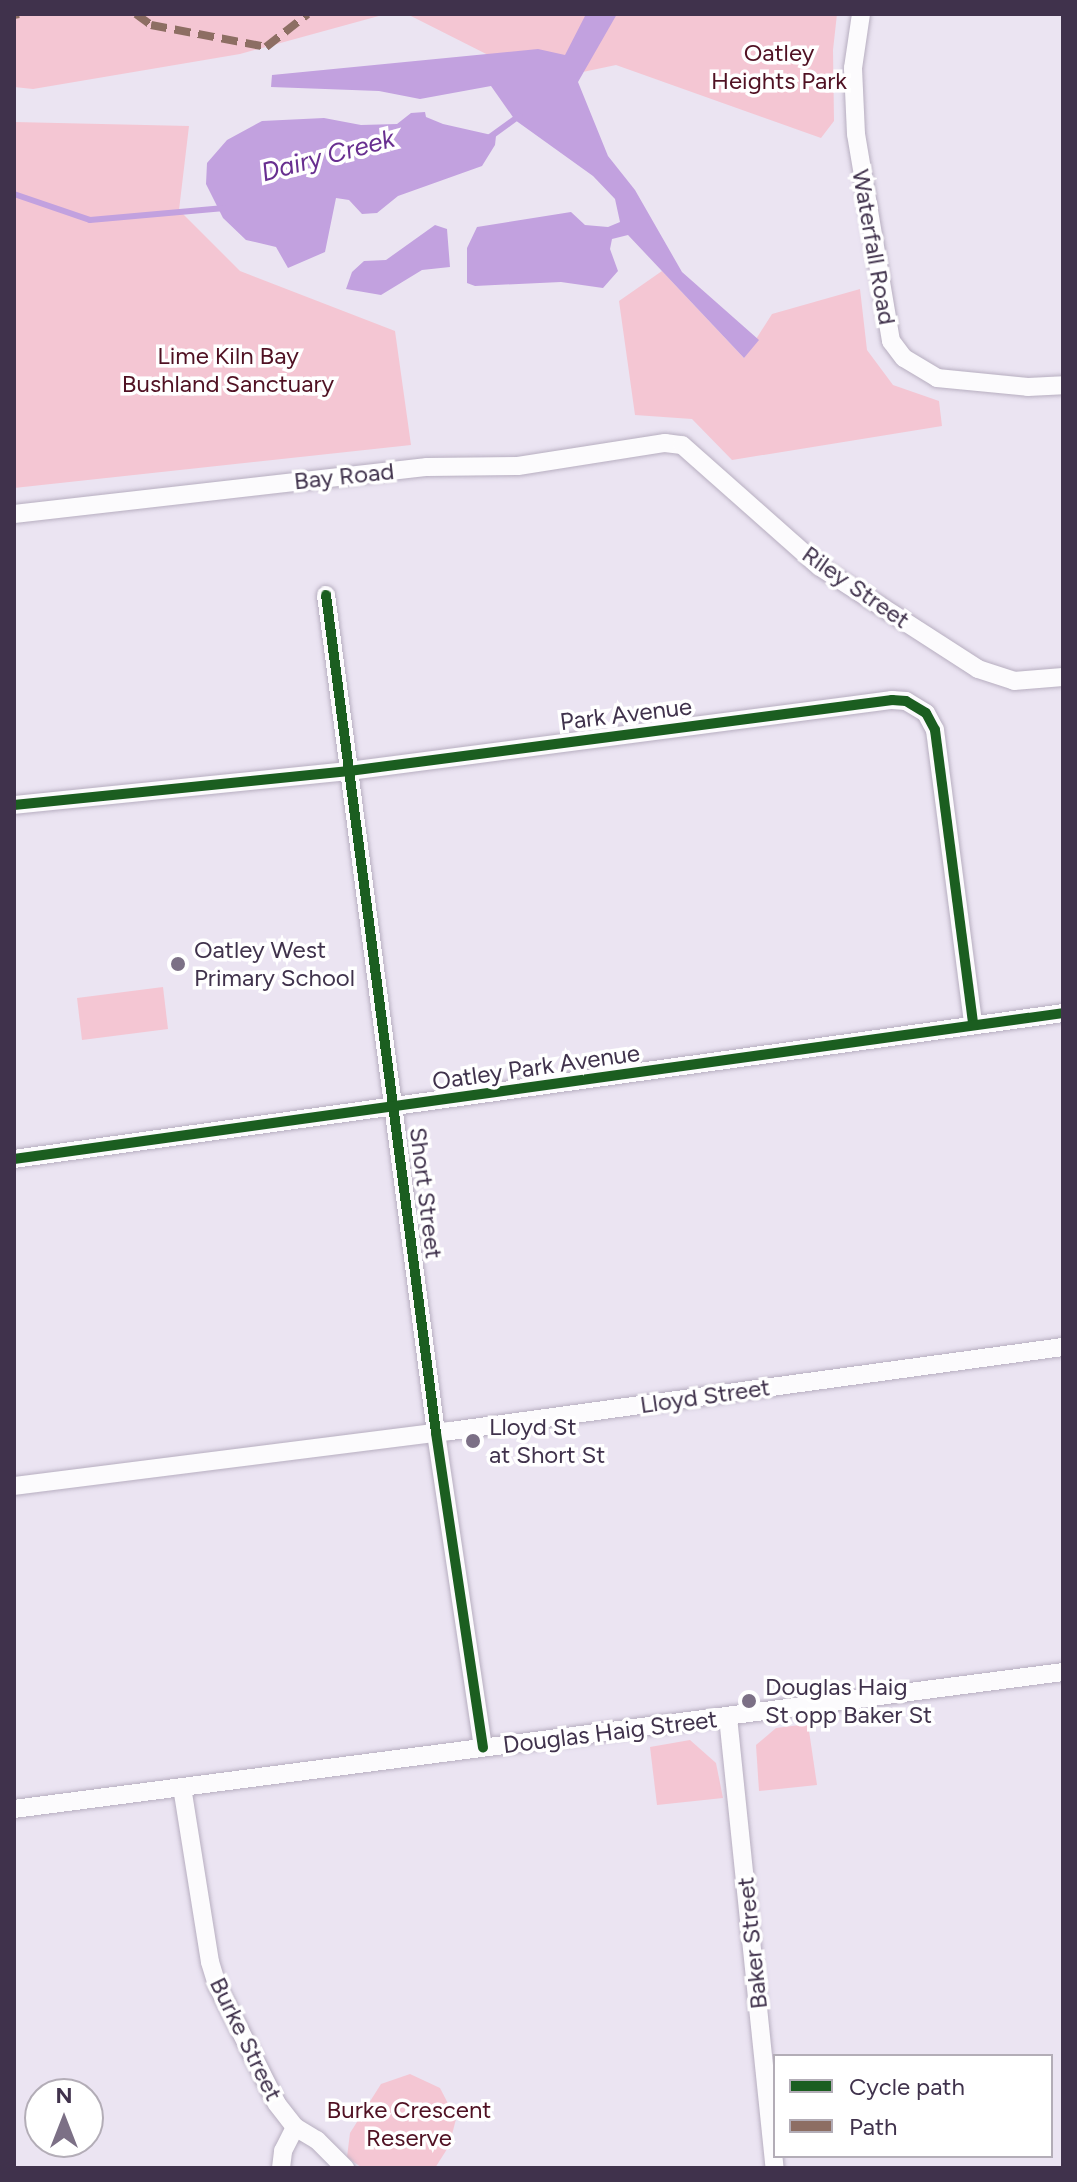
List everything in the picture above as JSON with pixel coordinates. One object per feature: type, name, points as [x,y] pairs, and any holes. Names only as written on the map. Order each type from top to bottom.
[{"type":"street","name":"Waterfall Road","points":[[861,14],[853,68],[856,134],[891,341],[904,358],[937,378],[1028,387],[1063,385]]},
{"type":"street","name":"Bay Road","points":[[14,514],[427,467],[518,466],[673,443]]},
{"type":"street","name":"Riley Street","points":[[673,443],[688,448],[820,567],[978,669],[1014,681],[1063,677]]},
{"type":"street","name":"Short Street","points":[[326,595],[436,1433],[483,1748]]},
{"type":"street","name":"Park Avenue","points":[[14,805],[349,771],[892,700],[916,704],[926,713],[935,730],[973,1024]]},
{"type":"street","name":"Oatley Park Avenue","points":[[14,1159],[1063,1013]]},
{"type":"street","name":"Lloyd Street","points":[[14,1486],[436,1433],[1063,1347]]},
{"type":"street","name":"Douglas Haig Street","points":[[14,1809],[1063,1672]]},
{"type":"street","name":"Baker Street","points":[[728,1717],[773,2149]]},
{"type":"street","name":"Burke Street","points":[[182,1787],[217,1985],[277,2104],[295,2127],[317,2140],[345,2168]]},
{"type":"street","points":[[281,2168],[283,2151],[295,2127]]},
{"type":"green space","points":[[14,14],[386,14],[240,54],[33,89],[14,87]]},
{"type":"green space","name":"Oatley Heights Park","points":[[407,14],[837,14],[833,50],[834,121],[821,138],[616,65],[540,81]]},
{"type":"green space","name":"Lime Kiln Bay Bushland Sanctuary","points":[[14,122],[189,126],[179,210],[240,271],[395,331],[411,445],[14,488]]},
{"type":"green space","points":[[662,271],[744,358],[772,314],[860,289],[867,350],[893,385],[939,401],[942,426],[732,460],[692,419],[635,415],[619,301]]},
{"type":"green space","points":[[163,987],[168,1029],[82,1040],[77,998]]},
{"type":"green space","points":[[808,1724],[817,1785],[759,1791],[756,1745],[776,1728]]},
{"type":"green space","points":[[690,1740],[716,1763],[723,1798],[657,1805],[650,1747]]},
{"type":"green space","name":"Burke Crescent Reserve","points":[[410,2074],[440,2088],[456,2119],[449,2146],[435,2168],[362,2168],[347,2157],[350,2133],[381,2084]]},
{"type":"water","points":[[586,14],[617,14],[578,82],[608,156],[635,190],[682,272],[759,340],[744,358],[628,235],[612,239],[610,249],[618,271],[603,288],[561,282],[475,286],[467,283],[467,248],[477,227],[571,212],[585,225],[608,227],[620,222],[615,199],[593,176],[515,120],[491,86],[420,99],[379,91],[271,87],[272,75],[538,49],[565,55]]},
{"type":"water","points":[[425,112],[426,117],[443,124],[496,136],[495,145],[482,166],[398,196],[377,213],[362,214],[349,200],[336,198],[325,252],[288,268],[276,247],[246,240],[223,218],[206,184],[207,163],[227,140],[262,121],[324,118],[361,125],[397,124],[411,113]]},
{"type":"water","points":[[435,225],[447,229],[450,267],[422,270],[381,295],[346,289],[352,272],[364,261],[386,260]]},
{"type":"waterway","name":"Dairy Creek","points":[[490,137],[519,116]]},
{"type":"waterway","name":"Dairy Creek","points":[[14,194],[90,220],[224,208]]},
{"type":"marked path","points":[[14,15],[19,14]]},
{"type":"marked path","points":[[136,14],[151,25],[266,47],[308,14]]},
{"type":"cycle path","points":[[326,595],[436,1433],[483,1748]]},
{"type":"cycle path","points":[[14,805],[349,771],[892,700],[906,701],[926,713],[935,730],[973,1024]]},
{"type":"cycle path","points":[[14,1159],[1063,1013]]},
{"type":"place","name":"Oatley West Primary School","points":[[178,964]]},
{"type":"place","name":"Lloyd St at Short St","points":[[473,1441]]},
{"type":"place","name":"Douglas Haig St opp Baker St","points":[[749,1701]]}]
